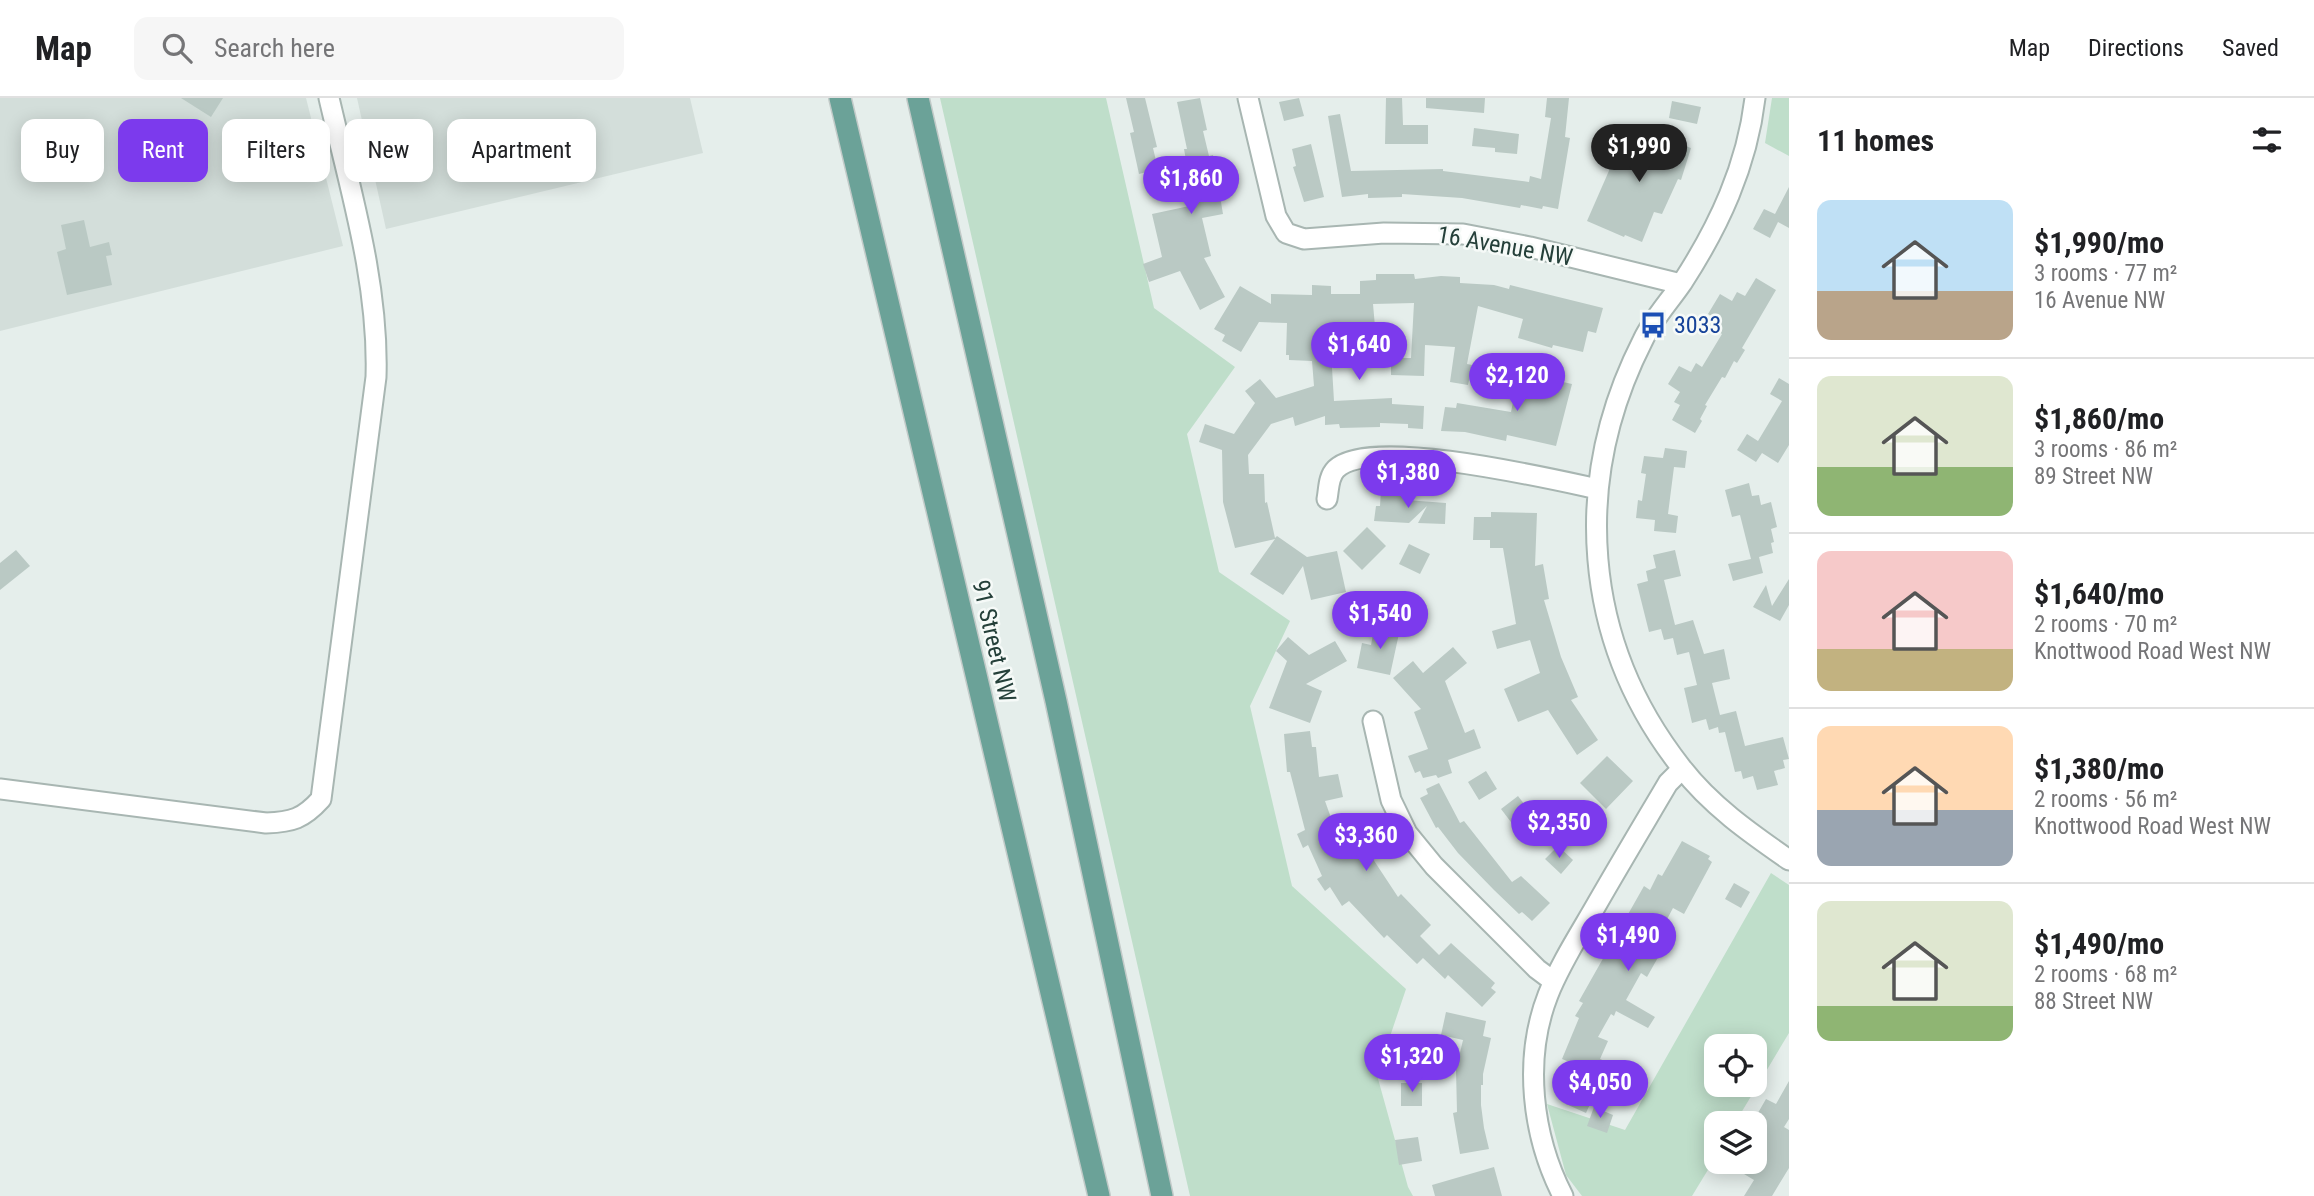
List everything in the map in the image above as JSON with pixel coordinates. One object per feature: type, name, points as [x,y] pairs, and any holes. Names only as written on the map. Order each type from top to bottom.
[{"type":"main road","name":"91 Street NW","points":[[840,98],[1099,1196]]},
{"type":"main road","name":"91 Street NW","points":[[918,98],[1056,701],[1162,1196]]},
{"type":"street","points":[[0,789],[266,823],[290,822],[310,812],[321,799],[376,377],[377,338],[363,252],[329,98]]},
{"type":"street","name":"16 Avenue NW","points":[[1248,98],[1276,216],[1286,233],[1312,240],[1384,233],[1463,234],[1530,247],[1681,284]]},
{"type":"street","points":[[1755,98],[1747,140],[1728,200],[1713,232],[1645,336],[1624,378],[1611,418],[1598,489],[1596,530],[1598,573],[1616,646],[1627,677],[1644,711],[1682,769],[1723,810],[1789,860]]},
{"type":"street","points":[[1327,499],[1330,476],[1337,468],[1347,461],[1368,458],[1463,462],[1598,489]]},
{"type":"street","points":[[1373,721],[1391,800],[1408,833],[1434,866],[1537,969],[1553,981]]},
{"type":"street","points":[[1561,1191],[1549,1166],[1539,1129],[1534,1091],[1537,1036],[1542,1013],[1553,981],[1668,783],[1682,769]]},
{"type":"shaded area","points":[[0,98],[306,98],[311,119],[222,119],[222,182],[327,182],[343,246],[0,331]]},
{"type":"shaded area","points":[[357,98],[690,98],[703,153],[596,179],[596,119],[447,119],[447,182],[582,182],[386,229],[376,182],[433,182],[433,119],[362,119]]},
{"type":"green space","points":[[940,98],[1106,98],[1154,308],[1235,367],[1187,434],[1219,572],[1290,621],[1250,706],[1292,886],[1406,989],[1377,1075],[1408,1187],[1413,1196],[1190,1196]]},
{"type":"green space","points":[[1772,98],[1789,98],[1789,156],[1765,143]]},
{"type":"green space","points":[[1771,873],[1789,885],[1789,1033],[1767,1070],[1767,1034],[1704,1034],[1704,1097],[1751,1097],[1742,1111],[1704,1111],[1705,1174],[1692,1196],[1582,1196],[1566,1175],[1547,1104],[1625,1130]]},
{"type":"building","points":[[181,98],[223,98],[211,117]]},
{"type":"building","points":[[1126,98],[1145,98],[1157,147],[1153,148],[1158,169],[1139,174],[1130,133],[1134,132]]},
{"type":"building","points":[[1200,98],[1207,130],[1203,131],[1209,156],[1213,155],[1223,214],[1202,218],[1211,256],[1204,258],[1225,297],[1200,310],[1180,271],[1149,282],[1143,264],[1162,257],[1152,214],[1194,205],[1184,149],[1187,149],[1177,102]]},
{"type":"building","points":[[1299,98],[1304,116],[1284,121],[1279,102]]},
{"type":"building","points":[[1386,98],[1402,98],[1403,125],[1428,125],[1428,144],[1385,144]]},
{"type":"building","points":[[1426,98],[1485,98],[1484,113],[1426,108]]},
{"type":"building","points":[[1547,98],[1569,98],[1565,137],[1570,138],[1558,209],[1521,205],[1520,208],[1462,198],[1402,194],[1402,197],[1368,198],[1368,194],[1342,197],[1328,116],[1340,114],[1351,171],[1443,169],[1529,182],[1530,176],[1541,179],[1551,118],[1545,117]]},
{"type":"building","points":[[1672,101],[1701,107],[1697,124],[1669,118]]},
{"type":"building","points":[[1626,126],[1691,148],[1681,180],[1678,179],[1662,214],[1654,212],[1642,242],[1587,221],[1615,157],[1618,158]]},
{"type":"building","points":[[1474,128],[1519,134],[1517,154],[1472,146]]},
{"type":"building","points":[[1311,144],[1324,197],[1304,202],[1293,167],[1296,166],[1292,149]]},
{"type":"building","points":[[1789,187],[1789,228],[1778,222],[1770,238],[1753,229],[1764,209],[1775,214]]},
{"type":"building","points":[[84,220],[90,247],[109,242],[112,255],[106,256],[112,285],[67,295],[57,252],[66,249],[61,225]]},
{"type":"building","points":[[1376,274],[1414,274],[1415,279],[1460,277],[1460,283],[1494,285],[1509,289],[1510,285],[1603,308],[1596,333],[1588,331],[1583,352],[1553,345],[1552,348],[1518,338],[1523,319],[1478,306],[1467,364],[1472,365],[1468,385],[1450,382],[1455,347],[1425,345],[1424,376],[1391,375],[1391,358],[1411,358],[1414,303],[1373,304],[1376,338],[1353,340],[1353,351],[1331,351],[1334,401],[1392,398],[1392,404],[1424,406],[1423,429],[1408,428],[1408,424],[1380,423],[1380,427],[1340,428],[1339,424],[1325,425],[1325,416],[1295,426],[1293,417],[1271,424],[1248,455],[1249,474],[1264,474],[1265,503],[1267,502],[1275,538],[1277,536],[1307,557],[1337,551],[1346,592],[1311,600],[1303,566],[1283,595],[1250,574],[1275,539],[1235,548],[1223,502],[1222,450],[1199,442],[1205,424],[1234,434],[1255,403],[1245,391],[1260,379],[1276,398],[1314,386],[1312,361],[1289,360],[1289,355],[1286,355],[1287,323],[1259,322],[1241,352],[1222,341],[1225,335],[1214,329],[1240,286],[1271,304],[1271,294],[1312,295],[1312,285],[1331,286],[1331,294],[1360,294],[1360,281],[1376,280]]},
{"type":"building","points":[[1756,278],[1776,290],[1742,348],[1745,350],[1737,363],[1734,361],[1705,405],[1707,406],[1700,419],[1702,421],[1695,433],[1672,420],[1680,405],[1674,402],[1680,392],[1668,384],[1679,366],[1691,372],[1696,363],[1702,367],[1722,334],[1716,330],[1721,322],[1708,314],[1720,294],[1732,301],[1737,292],[1745,296]]},
{"type":"building","points":[[1519,372],[1572,384],[1556,446],[1507,435],[1506,441],[1465,432],[1441,431],[1445,407],[1456,408],[1457,403],[1511,412]]},
{"type":"building","points":[[1779,378],[1789,384],[1789,445],[1778,463],[1762,453],[1756,462],[1737,450],[1747,434],[1758,441],[1782,401],[1770,394]]},
{"type":"building","points":[[1665,448],[1687,451],[1685,468],[1674,467],[1668,514],[1678,516],[1676,533],[1654,531],[1655,520],[1636,518],[1646,474],[1641,473],[1644,456],[1663,458]]},
{"type":"building","points":[[1749,483],[1752,496],[1759,495],[1761,505],[1771,502],[1777,527],[1771,529],[1773,553],[1759,557],[1763,573],[1733,581],[1728,564],[1751,559],[1740,515],[1732,517],[1725,490]]},
{"type":"building","points":[[1381,490],[1407,493],[1406,500],[1446,503],[1445,524],[1418,523],[1427,506],[1409,523],[1374,521],[1376,506],[1380,506]]},
{"type":"building","points":[[1491,512],[1537,513],[1535,566],[1543,564],[1549,599],[1544,600],[1561,657],[1578,697],[1571,700],[1598,740],[1577,755],[1548,710],[1518,722],[1504,689],[1540,673],[1530,640],[1497,649],[1492,631],[1516,624],[1503,548],[1490,548],[1490,540],[1473,540],[1474,517],[1491,517]]},
{"type":"building","points":[[1367,527],[1386,546],[1362,570],[1343,551]]},
{"type":"building","points":[[1409,544],[1430,554],[1420,574],[1399,564]]},
{"type":"building","points":[[16,550],[30,566],[0,590],[0,563]]},
{"type":"building","points":[[1675,550],[1681,576],[1664,580],[1675,625],[1693,620],[1704,654],[1724,649],[1730,679],[1712,683],[1720,715],[1736,711],[1745,746],[1783,737],[1789,759],[1783,760],[1785,768],[1774,771],[1778,785],[1757,790],[1753,776],[1743,779],[1741,771],[1735,772],[1725,732],[1719,733],[1718,727],[1709,730],[1706,719],[1692,723],[1684,688],[1697,685],[1689,652],[1677,655],[1673,638],[1664,640],[1661,629],[1649,632],[1637,584],[1648,581],[1646,571],[1656,568],[1653,555]]},
{"type":"building","points":[[1789,579],[1789,605],[1780,621],[1753,607],[1766,585],[1772,606]]},
{"type":"building","points":[[1375,624],[1400,629],[1390,675],[1357,668],[1362,643],[1371,645]]},
{"type":"building","points":[[1288,637],[1309,655],[1335,641],[1347,661],[1306,684],[1322,691],[1310,723],[1269,708],[1287,661],[1276,651]]},
{"type":"building","points":[[1453,647],[1467,663],[1445,681],[1465,733],[1474,729],[1481,748],[1448,760],[1452,773],[1438,778],[1436,775],[1423,778],[1420,771],[1415,773],[1408,756],[1428,749],[1414,712],[1421,709],[1393,678],[1413,661],[1423,673]]},
{"type":"building","points":[[1310,731],[1312,747],[1316,747],[1319,777],[1338,774],[1343,797],[1325,801],[1335,829],[1353,821],[1365,847],[1398,897],[1401,894],[1431,925],[1420,936],[1439,955],[1451,943],[1495,983],[1491,988],[1496,992],[1482,1007],[1448,975],[1445,979],[1423,958],[1417,964],[1387,935],[1384,938],[1349,901],[1342,906],[1330,887],[1325,891],[1317,879],[1322,876],[1308,845],[1303,848],[1297,834],[1305,830],[1290,772],[1287,772],[1284,734]]},
{"type":"building","points":[[1607,756],[1633,781],[1606,809],[1580,783]]},
{"type":"building","points":[[1486,771],[1497,789],[1479,800],[1468,782]]},
{"type":"building","points":[[1439,783],[1460,823],[1464,821],[1512,882],[1521,876],[1550,903],[1532,921],[1522,912],[1519,914],[1494,890],[1458,853],[1438,827],[1436,828],[1420,798],[1428,794],[1426,789]]},
{"type":"building","points":[[1518,796],[1531,813],[1514,826],[1501,809]]},
{"type":"building","points":[[1590,810],[1604,825],[1589,839],[1575,823]]},
{"type":"building","points":[[1682,841],[1710,856],[1708,859],[1712,862],[1684,914],[1673,908],[1656,940],[1665,945],[1647,977],[1641,973],[1626,1000],[1655,1017],[1648,1028],[1616,1011],[1614,1016],[1611,1014],[1598,1037],[1608,1041],[1600,1059],[1626,1070],[1619,1087],[1601,1080],[1586,1113],[1566,1104],[1572,1090],[1562,1086],[1572,1063],[1562,1059],[1579,1018],[1575,1016],[1583,1003],[1579,1001],[1644,886],[1650,890],[1658,874],[1662,876]]},
{"type":"building","points":[[1558,846],[1573,860],[1561,874],[1545,859]]},
{"type":"building","points":[[1734,883],[1750,892],[1741,908],[1725,899]]},
{"type":"building","points":[[1446,1012],[1486,1021],[1483,1036],[1491,1038],[1481,1085],[1481,1105],[1489,1149],[1460,1154],[1453,1113],[1457,1112],[1456,1070],[1463,1040],[1441,1035]]},
{"type":"building","points":[[1789,1081],[1789,1119],[1784,1127],[1789,1130],[1789,1168],[1772,1196],[1744,1196],[1754,1180],[1744,1174],[1767,1174],[1767,1111],[1759,1111],[1766,1099],[1776,1104]]},
{"type":"building","points":[[1401,1083],[1422,1083],[1422,1106],[1401,1106]]},
{"type":"building","points":[[1594,1107],[1613,1115],[1607,1133],[1587,1126]]},
{"type":"building","points":[[1418,1137],[1422,1161],[1399,1165],[1395,1140]]},
{"type":"building","points":[[1494,1167],[1502,1196],[1435,1196],[1432,1185]]},
{"type":"place","name":"3033","points":[[1653,325]]}]
